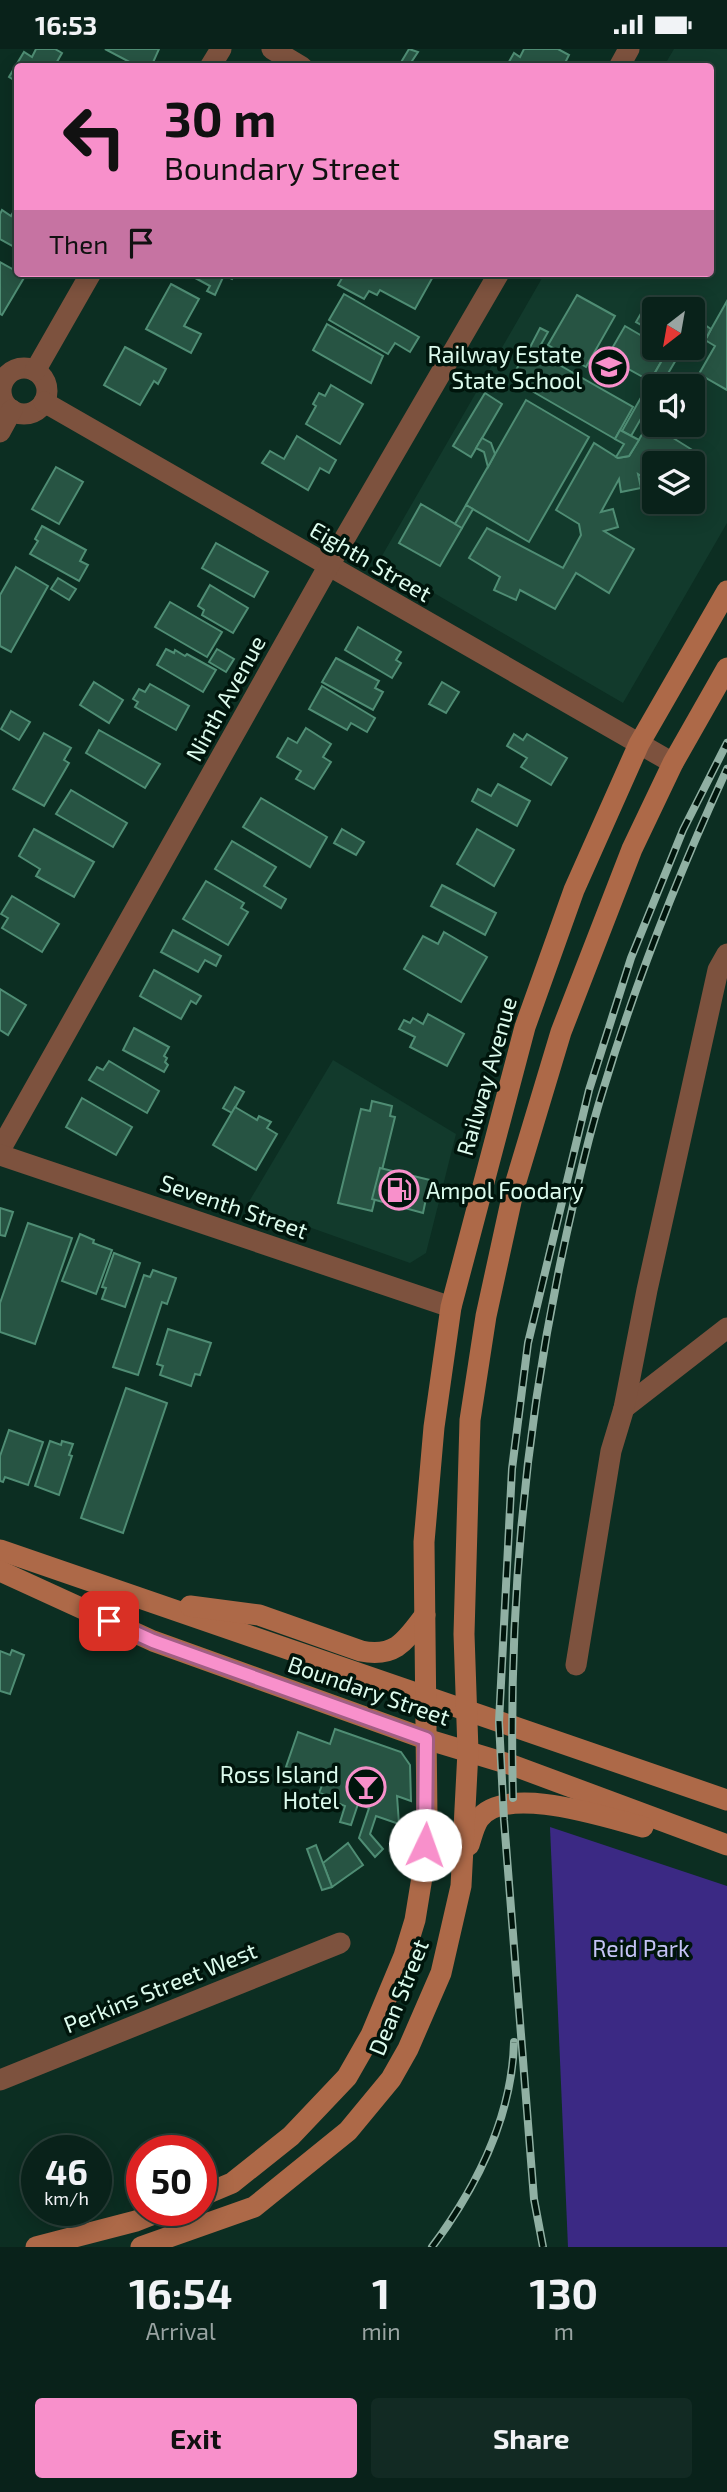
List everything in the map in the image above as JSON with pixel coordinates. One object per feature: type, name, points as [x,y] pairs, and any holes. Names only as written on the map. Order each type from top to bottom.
[{"type":"main road","name":"Railway Avenue","points":[[425,1698],[424,1542],[433,1427],[451,1307],[525,1027],[574,890],[639,744],[727,590]]},
{"type":"main road","points":[[467,1711],[464,1634],[470,1420],[486,1316],[514,1188],[561,1032],[632,849],[673,763],[727,668]]},
{"type":"main road","name":"Boundary Street","points":[[0,1550],[727,1800]]},
{"type":"main road","name":"Boundary Street","points":[[0,1571],[153,1641],[426,1739],[512,1765],[727,1846]]},
{"type":"main road","points":[[146,1601],[258,1615],[375,1654],[386,1653],[403,1643],[425,1615]]},
{"type":"main road","name":"Dean Street","points":[[217,2189],[232,2183],[291,2136],[347,2077],[371,2035],[391,1991],[415,1920],[423,1871],[427,1819],[425,1698]]},
{"type":"main road","name":"Dean Street","points":[[141,2247],[254,2207],[348,2131],[391,2079],[408,2049],[441,1973],[461,1886],[468,1752],[467,1711]]},
{"type":"main road","points":[[462,1868],[480,1818],[498,1807],[525,1802],[548,1804],[727,1846]]},
{"type":"main road","points":[[36,2247],[126,2224]]},
{"type":"street","points":[[272,49],[295,63]]},
{"type":"street","points":[[35,371],[89,277]]},
{"type":"street","name":"Ninth Avenue","points":[[0,1153],[328,567],[497,277]]},
{"type":"street","points":[[16,370],[35,371],[41,375],[47,388],[44,402],[27,414],[12,410],[2,395],[3,376],[16,370]]},
{"type":"street","name":"Eighth Street","points":[[44,402],[673,763]]},
{"type":"street","points":[[0,432],[12,410]]},
{"type":"street","points":[[576,1665],[611,1451],[624,1408],[647,1290],[712,996],[719,970],[727,954]]},
{"type":"street","name":"Seventh Street","points":[[0,1153],[451,1307]]},
{"type":"street","points":[[624,1408],[727,1328]]},
{"type":"street","name":"Perkins Street West","points":[[0,2080],[340,1943]]},
{"type":"shaded area","name":"Railway Estate State School","points":[[674,49],[727,49],[727,523],[623,703],[379,561],[543,277],[714,277],[714,63],[666,63]]},
{"type":"shaded area","points":[[333,1060],[456,1134],[426,1253],[410,1263],[247,1205]]},
{"type":"green space","name":"Reid Park","points":[[550,1827],[727,1886],[727,2247],[568,2247]]},
{"type":"building","points":[[36,49],[55,49],[62,53],[56,63],[17,63],[24,52],[32,57]]},
{"type":"building","points":[[105,49],[159,49],[153,63],[131,63]]},
{"type":"building","points":[[409,49],[418,52],[411,63],[401,63]]},
{"type":"building","points":[[524,49],[558,49],[569,55],[565,63],[508,63],[514,53],[520,57]]},
{"type":"building","points":[[2,210],[11,216],[14,211],[14,247],[0,239]]},
{"type":"building","points":[[0,262],[14,270],[14,277],[24,277],[2,315]]},
{"type":"building","points":[[193,277],[223,277],[215,295],[207,291],[210,286]]},
{"type":"building","points":[[343,277],[433,277],[415,309],[380,290],[377,295],[369,291],[364,299],[338,285]]},
{"type":"building","points":[[171,284],[199,299],[184,326],[201,334],[191,353],[146,329]]},
{"type":"building","points":[[344,294],[419,337],[410,352],[395,343],[388,354],[329,320]]},
{"type":"building","points":[[577,295],[615,316],[586,367],[548,345]]},
{"type":"building","points":[[727,301],[727,390],[705,377],[705,374],[699,374],[715,346],[705,340]]},
{"type":"building","points":[[642,312],[642,325],[636,322]]},
{"type":"building","points":[[327,324],[383,356],[371,383],[313,350]]},
{"type":"building","points":[[705,325],[711,329],[707,337],[705,336]]},
{"type":"building","points":[[625,326],[642,336],[642,361],[662,361],[654,374],[642,374],[642,377],[607,357]]},
{"type":"building","points":[[540,328],[548,332],[534,357],[527,353]]},
{"type":"building","points":[[125,347],[166,369],[158,384],[154,381],[140,405],[104,385]]},
{"type":"building","points":[[540,354],[633,407],[615,439],[511,379],[524,356],[535,362]]},
{"type":"building","points":[[662,361],[675,361],[668,374],[654,374]]},
{"type":"building","points":[[331,385],[363,404],[340,444],[306,424],[316,406],[313,404],[319,393],[325,396]]},
{"type":"building","points":[[485,393],[502,404],[471,457],[453,446]]},
{"type":"building","points":[[642,396],[642,417],[631,436],[622,431]]},
{"type":"building","points":[[526,400],[589,437],[529,542],[466,505]]},
{"type":"building","points":[[620,430],[639,440],[629,456],[618,458],[616,457],[624,444],[615,439]]},
{"type":"building","points":[[642,435],[642,437],[672,437],[694,451],[642,451],[642,476],[638,474],[641,488],[621,492],[619,479],[601,512],[613,509],[618,527],[604,531],[634,549],[609,593],[576,573],[555,609],[520,590],[516,600],[494,590],[500,577],[469,558],[487,528],[563,568],[581,535],[579,524],[556,510],[594,443],[618,458],[629,456]]},
{"type":"building","points":[[297,436],[336,460],[329,473],[320,468],[308,490],[262,463],[270,451],[284,459]]},
{"type":"building","points":[[482,438],[491,443],[495,454],[488,467],[484,452],[476,448]]},
{"type":"building","points":[[56,467],[83,482],[59,524],[32,509]]},
{"type":"building","points":[[421,504],[462,528],[440,566],[399,543]]},
{"type":"building","points":[[466,505],[473,509],[462,528],[455,524]]},
{"type":"building","points":[[42,526],[86,550],[80,561],[88,565],[79,581],[30,554],[38,541],[35,539]]},
{"type":"building","points":[[216,543],[268,572],[254,597],[202,568]]},
{"type":"building","points":[[16,567],[48,586],[11,652],[0,646],[0,595]]},
{"type":"building","points":[[58,578],[76,589],[69,600],[51,589]]},
{"type":"building","points":[[210,585],[248,608],[233,633],[202,615],[204,610],[198,606]]},
{"type":"building","points":[[170,602],[222,632],[207,657],[155,627]]},
{"type":"building","points":[[358,627],[401,652],[396,660],[401,663],[392,678],[345,650]]},
{"type":"building","points":[[166,649],[174,653],[175,650],[185,656],[187,654],[216,670],[203,692],[157,665]]},
{"type":"building","points":[[217,649],[234,659],[226,672],[209,662]]},
{"type":"building","points":[[336,658],[379,681],[375,688],[383,692],[373,710],[322,682]]},
{"type":"building","points":[[94,682],[123,700],[109,723],[80,705]]},
{"type":"building","points":[[442,682],[459,692],[446,713],[429,704]]},
{"type":"building","points":[[150,684],[189,706],[176,730],[135,707],[138,702],[133,699],[139,689],[145,692]]},
{"type":"building","points":[[322,686],[375,718],[367,732],[351,723],[347,730],[309,709]]},
{"type":"building","points":[[11,711],[30,722],[19,740],[1,729]]},
{"type":"building","points":[[306,728],[331,744],[323,757],[331,762],[314,789],[296,779],[301,771],[277,757],[288,738],[297,743]]},
{"type":"building","points":[[99,730],[160,764],[145,788],[86,753]]},
{"type":"building","points":[[44,733],[71,748],[64,760],[69,763],[44,806],[13,789]]},
{"type":"building","points":[[514,734],[523,740],[527,734],[567,758],[551,785],[521,767],[527,758],[507,746]]},
{"type":"building","points":[[498,784],[530,801],[517,826],[472,801],[478,789],[491,796]]},
{"type":"building","points":[[71,790],[127,823],[113,847],[56,814]]},
{"type":"building","points":[[261,798],[327,837],[310,867],[243,827]]},
{"type":"building","points":[[34,829],[94,862],[74,897],[36,876],[40,869],[19,856]]},
{"type":"building","points":[[342,829],[364,842],[356,855],[334,843]]},
{"type":"building","points":[[477,829],[514,850],[494,886],[457,864]]},
{"type":"building","points":[[232,841],[276,867],[264,886],[286,899],[281,908],[215,869]]},
{"type":"building","points":[[206,881],[244,903],[241,908],[248,912],[228,945],[183,919]]},
{"type":"building","points":[[442,885],[496,913],[485,935],[431,906]]},
{"type":"building","points":[[12,896],[59,924],[42,952],[2,928],[8,918],[1,914]]},
{"type":"building","points":[[173,930],[221,956],[216,966],[205,960],[198,972],[161,952]]},
{"type":"building","points":[[444,932],[487,957],[461,1002],[404,969],[423,936],[438,944]]},
{"type":"building","points":[[154,970],[201,996],[196,1004],[191,1001],[181,1019],[140,996]]},
{"type":"building","points":[[0,989],[26,1005],[8,1035],[0,1030]]},
{"type":"building","points":[[428,1014],[464,1034],[447,1066],[410,1047],[415,1037],[399,1029],[404,1020],[410,1023],[413,1018],[423,1024]]},
{"type":"building","points":[[134,1028],[169,1047],[164,1056],[168,1065],[164,1072],[123,1050]]},
{"type":"building","points":[[109,1061],[159,1091],[147,1113],[89,1080],[97,1067],[103,1070]]},
{"type":"building","points":[[235,1087],[244,1092],[232,1113],[223,1108]]},
{"type":"building","points":[[82,1098],[132,1127],[116,1155],[66,1127]]},
{"type":"building","points":[[372,1101],[392,1106],[390,1116],[395,1117],[372,1211],[338,1203],[361,1109],[370,1111]]},
{"type":"building","points":[[235,1107],[257,1120],[259,1116],[271,1122],[267,1128],[277,1134],[256,1170],[213,1145]]},
{"type":"building","points":[[380,1168],[430,1180],[423,1213],[372,1199]]},
{"type":"building","points":[[0,1208],[13,1212],[5,1236],[0,1235]]},
{"type":"building","points":[[28,1223],[72,1238],[35,1344],[0,1332],[0,1303]]},
{"type":"building","points":[[80,1234],[94,1240],[93,1243],[112,1250],[96,1294],[62,1281]]},
{"type":"building","points":[[114,1253],[140,1263],[125,1307],[102,1299],[106,1288],[102,1287]]},
{"type":"building","points":[[153,1270],[176,1278],[167,1304],[162,1302],[138,1375],[113,1367],[144,1275],[150,1277]]},
{"type":"building","points":[[168,1329],[211,1343],[200,1375],[195,1374],[191,1386],[160,1375],[163,1366],[157,1364]]},
{"type":"building","points":[[126,1388],[167,1403],[123,1533],[81,1518]]},
{"type":"building","points":[[9,1430],[43,1442],[28,1485],[5,1477],[3,1482],[0,1481],[0,1456]]},
{"type":"building","points":[[50,1441],[61,1445],[62,1441],[73,1444],[69,1455],[72,1456],[59,1495],[35,1486]]},
{"type":"building","points":[[12,1650],[24,1655],[10,1694],[0,1691],[0,1651],[10,1655]]},
{"type":"building","name":"Ross Island Hotel","points":[[335,1729],[401,1752],[410,1765],[411,1801],[397,1796],[399,1824],[376,1816],[370,1834],[383,1849],[375,1857],[359,1838],[369,1808],[358,1804],[351,1825],[340,1822],[345,1806],[319,1793],[324,1780],[286,1767],[298,1732],[330,1744]]},
{"type":"building","points":[[348,1843],[363,1865],[332,1887],[323,1863]]},
{"type":"building","points":[[316,1845],[332,1887],[322,1890],[307,1849]]},
{"type":"railway","points":[[543,2247],[534,2199],[504,1820],[499,1722],[512,1469],[528,1343],[589,1090],[631,958],[683,830],[727,743]]},
{"type":"railway","points":[[513,1798],[514,1656],[523,1513],[541,1372],[567,1232],[593,1123],[630,1006],[692,847],[727,769]]},
{"type":"railway","points":[[432,2247],[463,2201],[489,2151],[507,2097],[514,2042]]},
{"type":"place","name":"Railway Estate State School","points":[[609,367]]},
{"type":"place","name":"Ampol Foodary","points":[[399,1190]]},
{"type":"place","name":"Ross Island Hotel","points":[[366,1787]]},
{"type":"route","points":[[109,1621],[153,1641],[426,1739],[425,1845]]}]
